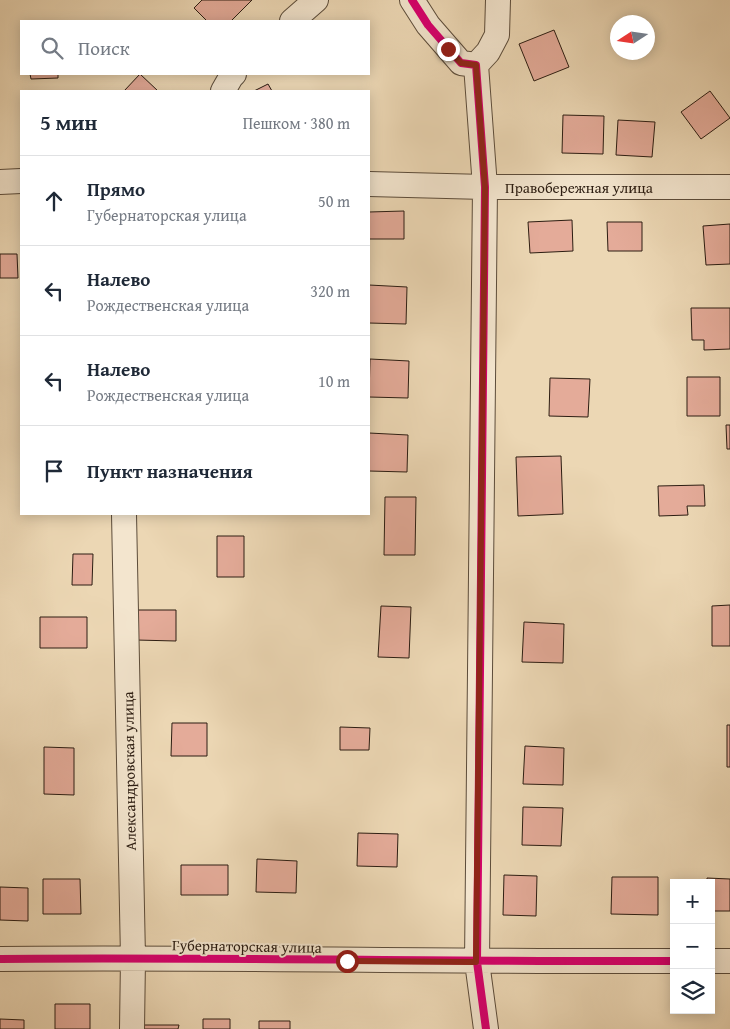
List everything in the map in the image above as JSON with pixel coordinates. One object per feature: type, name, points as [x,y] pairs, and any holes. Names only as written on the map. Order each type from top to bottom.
[{"type":"street","points":[[293,20],[316,0]]},
{"type":"street","points":[[412,0],[428,25],[461,63],[476,65]]},
{"type":"street","points":[[486,1029],[476,962],[485,188],[476,65],[488,52],[498,35],[498,0]]},
{"type":"street","points":[[224,90],[233,75]]},
{"type":"street","points":[[0,182],[20,181]]},
{"type":"street","name":"Правобережная улица","points":[[370,184],[485,188],[730,187]]},
{"type":"street","name":"Александровская улица","points":[[124,515],[133,958],[132,1029]]},
{"type":"street","name":"Губернаторская улица","points":[[0,959],[133,958],[476,962],[670,961]]},
{"type":"street","points":[[715,961],[730,960]]},
{"type":"building","points":[[202,0],[252,0],[232,20],[206,20],[194,8]]},
{"type":"building","points":[[554,30],[569,67],[534,81],[519,44]]},
{"type":"building","points":[[30,75],[58,75],[58,78],[31,79]]},
{"type":"building","points":[[141,75],[157,90],[125,90]]},
{"type":"building","points":[[268,84],[271,90],[256,90]]},
{"type":"building","points":[[710,91],[730,118],[701,139],[681,112]]},
{"type":"building","points":[[563,115],[604,116],[603,154],[562,153]]},
{"type":"building","points":[[618,120],[655,122],[652,157],[616,155]]},
{"type":"building","points":[[404,211],[404,239],[370,239],[370,212]]},
{"type":"building","points":[[572,220],[573,251],[530,253],[528,222]]},
{"type":"building","points":[[607,222],[642,222],[642,251],[608,251]]},
{"type":"building","points":[[730,224],[730,264],[706,265],[703,226]]},
{"type":"building","points":[[0,254],[17,254],[18,278],[0,278]]},
{"type":"building","points":[[370,285],[407,287],[406,324],[370,323]]},
{"type":"building","points":[[691,308],[730,308],[730,349],[704,350],[704,340],[692,340]]},
{"type":"building","points":[[370,359],[409,361],[408,398],[370,397]]},
{"type":"building","points":[[687,377],[720,377],[720,416],[687,416]]},
{"type":"building","points":[[550,378],[590,379],[588,417],[549,416]]},
{"type":"building","points":[[726,425],[730,425],[730,449],[727,449]]},
{"type":"building","points":[[370,433],[408,435],[407,472],[370,471]]},
{"type":"building","points":[[561,456],[563,514],[518,516],[516,457]]},
{"type":"building","points":[[704,485],[705,506],[687,506],[688,515],[659,516],[658,486]]},
{"type":"building","points":[[385,497],[416,497],[415,555],[384,555]]},
{"type":"building","points":[[217,536],[244,536],[244,577],[217,577]]},
{"type":"building","points":[[73,554],[93,554],[92,585],[72,585]]},
{"type":"building","points":[[730,605],[730,646],[712,646],[712,606]]},
{"type":"building","points":[[381,606],[411,607],[409,658],[378,657]]},
{"type":"building","points":[[137,610],[176,610],[176,641],[136,640]]},
{"type":"building","points":[[40,617],[87,617],[87,648],[40,648]]},
{"type":"building","points":[[524,622],[564,624],[563,663],[522,662]]},
{"type":"building","points":[[172,723],[207,723],[207,756],[171,756]]},
{"type":"building","points":[[727,725],[730,725],[730,767],[727,767]]},
{"type":"building","points":[[340,727],[370,728],[369,750],[340,750]]},
{"type":"building","points":[[525,746],[564,748],[563,785],[523,784]]},
{"type":"building","points":[[44,747],[74,748],[74,795],[44,794]]},
{"type":"building","points":[[523,807],[563,808],[561,846],[522,845]]},
{"type":"building","points":[[358,833],[398,834],[397,867],[357,866]]},
{"type":"building","points":[[257,859],[297,861],[296,893],[256,892]]},
{"type":"building","points":[[181,865],[228,865],[228,895],[181,895]]},
{"type":"building","points":[[504,875],[537,876],[536,916],[503,915]]},
{"type":"building","points":[[612,877],[658,877],[658,915],[611,914]]},
{"type":"building","points":[[707,878],[730,879],[730,911],[715,911],[715,879]]},
{"type":"building","points":[[43,879],[80,879],[81,914],[43,914]]},
{"type":"building","points":[[0,887],[28,888],[28,921],[0,920]]},
{"type":"building","points":[[55,1004],[90,1004],[90,1029],[55,1029]]},
{"type":"building","points":[[0,1019],[24,1020],[24,1029],[0,1029]]},
{"type":"building","points":[[203,1019],[230,1019],[230,1029],[203,1029]]},
{"type":"building","points":[[259,1021],[290,1021],[290,1029],[259,1029]]},
{"type":"building","points":[[144,1025],[179,1025],[178,1029],[144,1029]]},
{"type":"cycle path","points":[[412,0],[428,25],[461,63],[476,65],[485,187],[477,962],[486,1029]]},
{"type":"cycle path","points":[[0,959],[670,961]]},
{"type":"route","points":[[347,961],[476,962],[485,188],[476,65],[461,63],[448,49]]}]
